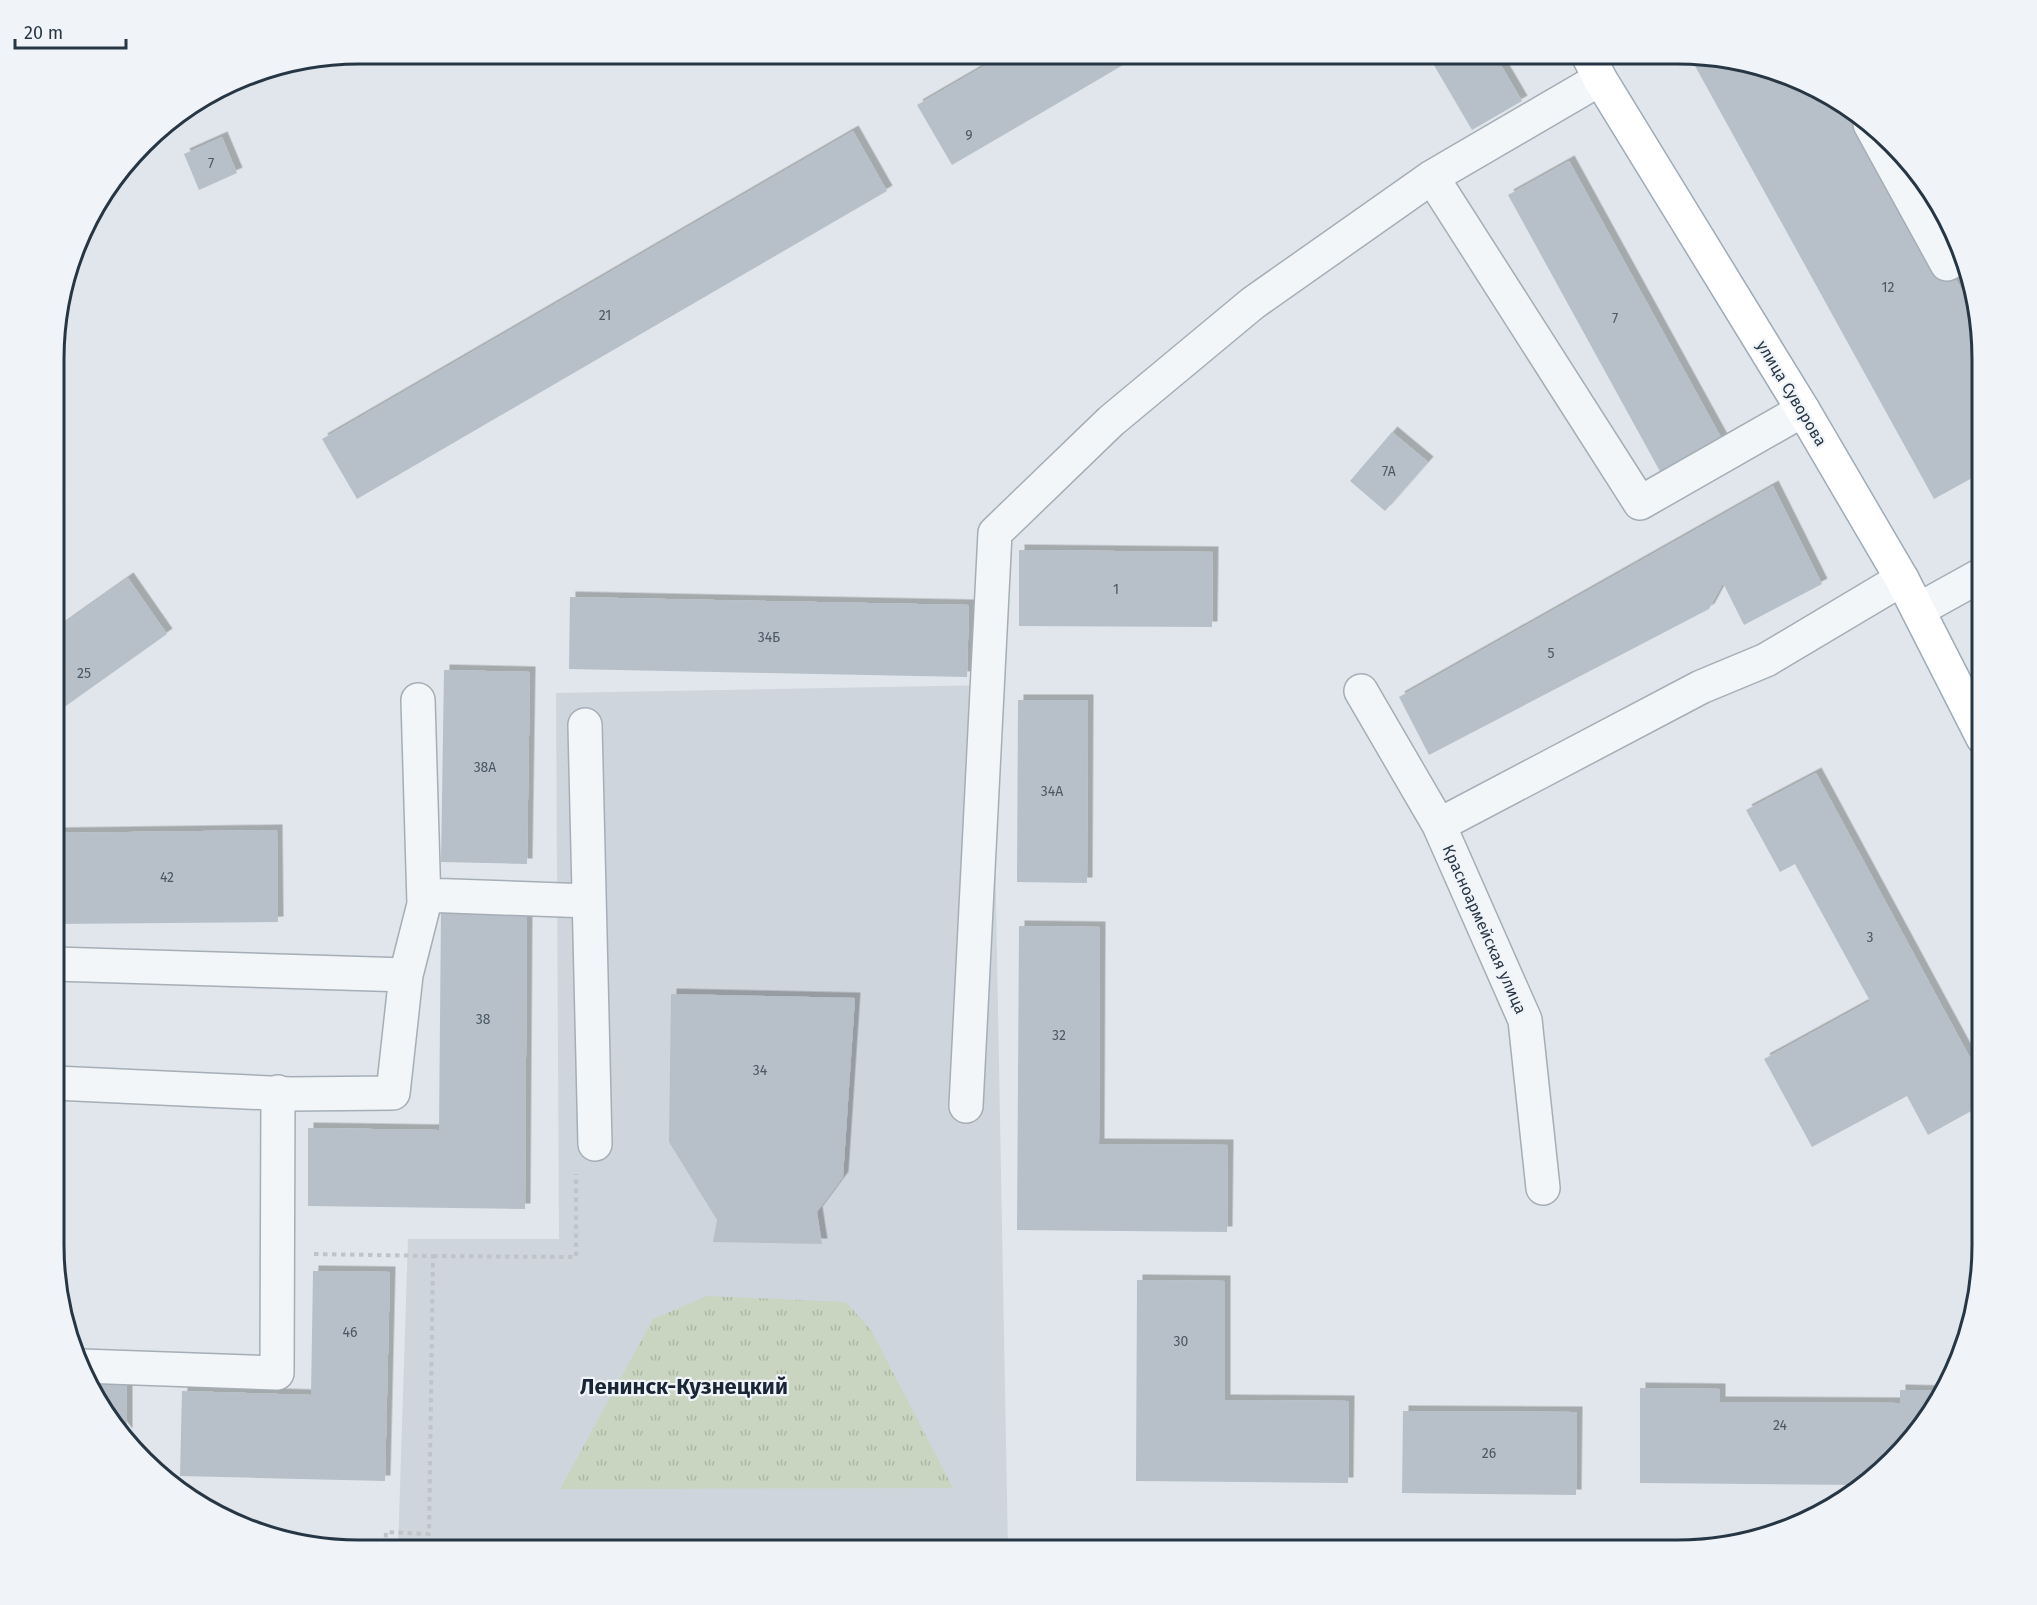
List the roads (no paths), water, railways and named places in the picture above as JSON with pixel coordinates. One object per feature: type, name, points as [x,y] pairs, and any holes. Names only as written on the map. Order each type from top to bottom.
[{"type":"main road","name":"улица Суворова","points":[[1594,67],[1803,410],[1902,579],[1972,716]]},
{"type":"street","points":[[966,1106],[995,533],[1111,421],[1253,303],[1594,67]]},
{"type":"street","points":[[1884,149],[1947,264],[1955,260]]},
{"type":"street","points":[[1432,177],[1640,503],[1803,410]]},
{"type":"street","points":[[1439,825],[1701,687],[1766,660],[1902,579]]},
{"type":"street","points":[[1918,609],[1972,580]]},
{"type":"street","name":"Красноармейская улица","points":[[1361,691],[1439,825],[1525,1020],[1543,1188]]},
{"type":"street","points":[[64,1083],[278,1092],[393,1093],[406,975],[424,904],[418,700]]},
{"type":"street","points":[[585,725],[595,1144]]},
{"type":"street","points":[[424,895],[589,901]]},
{"type":"street","points":[[64,964],[406,975]]},
{"type":"street","points":[[91,1366],[277,1373],[278,1092]]},
{"type":"district","name":"Ленинск-Кузнецкий","points":[[684,1386]]}]
